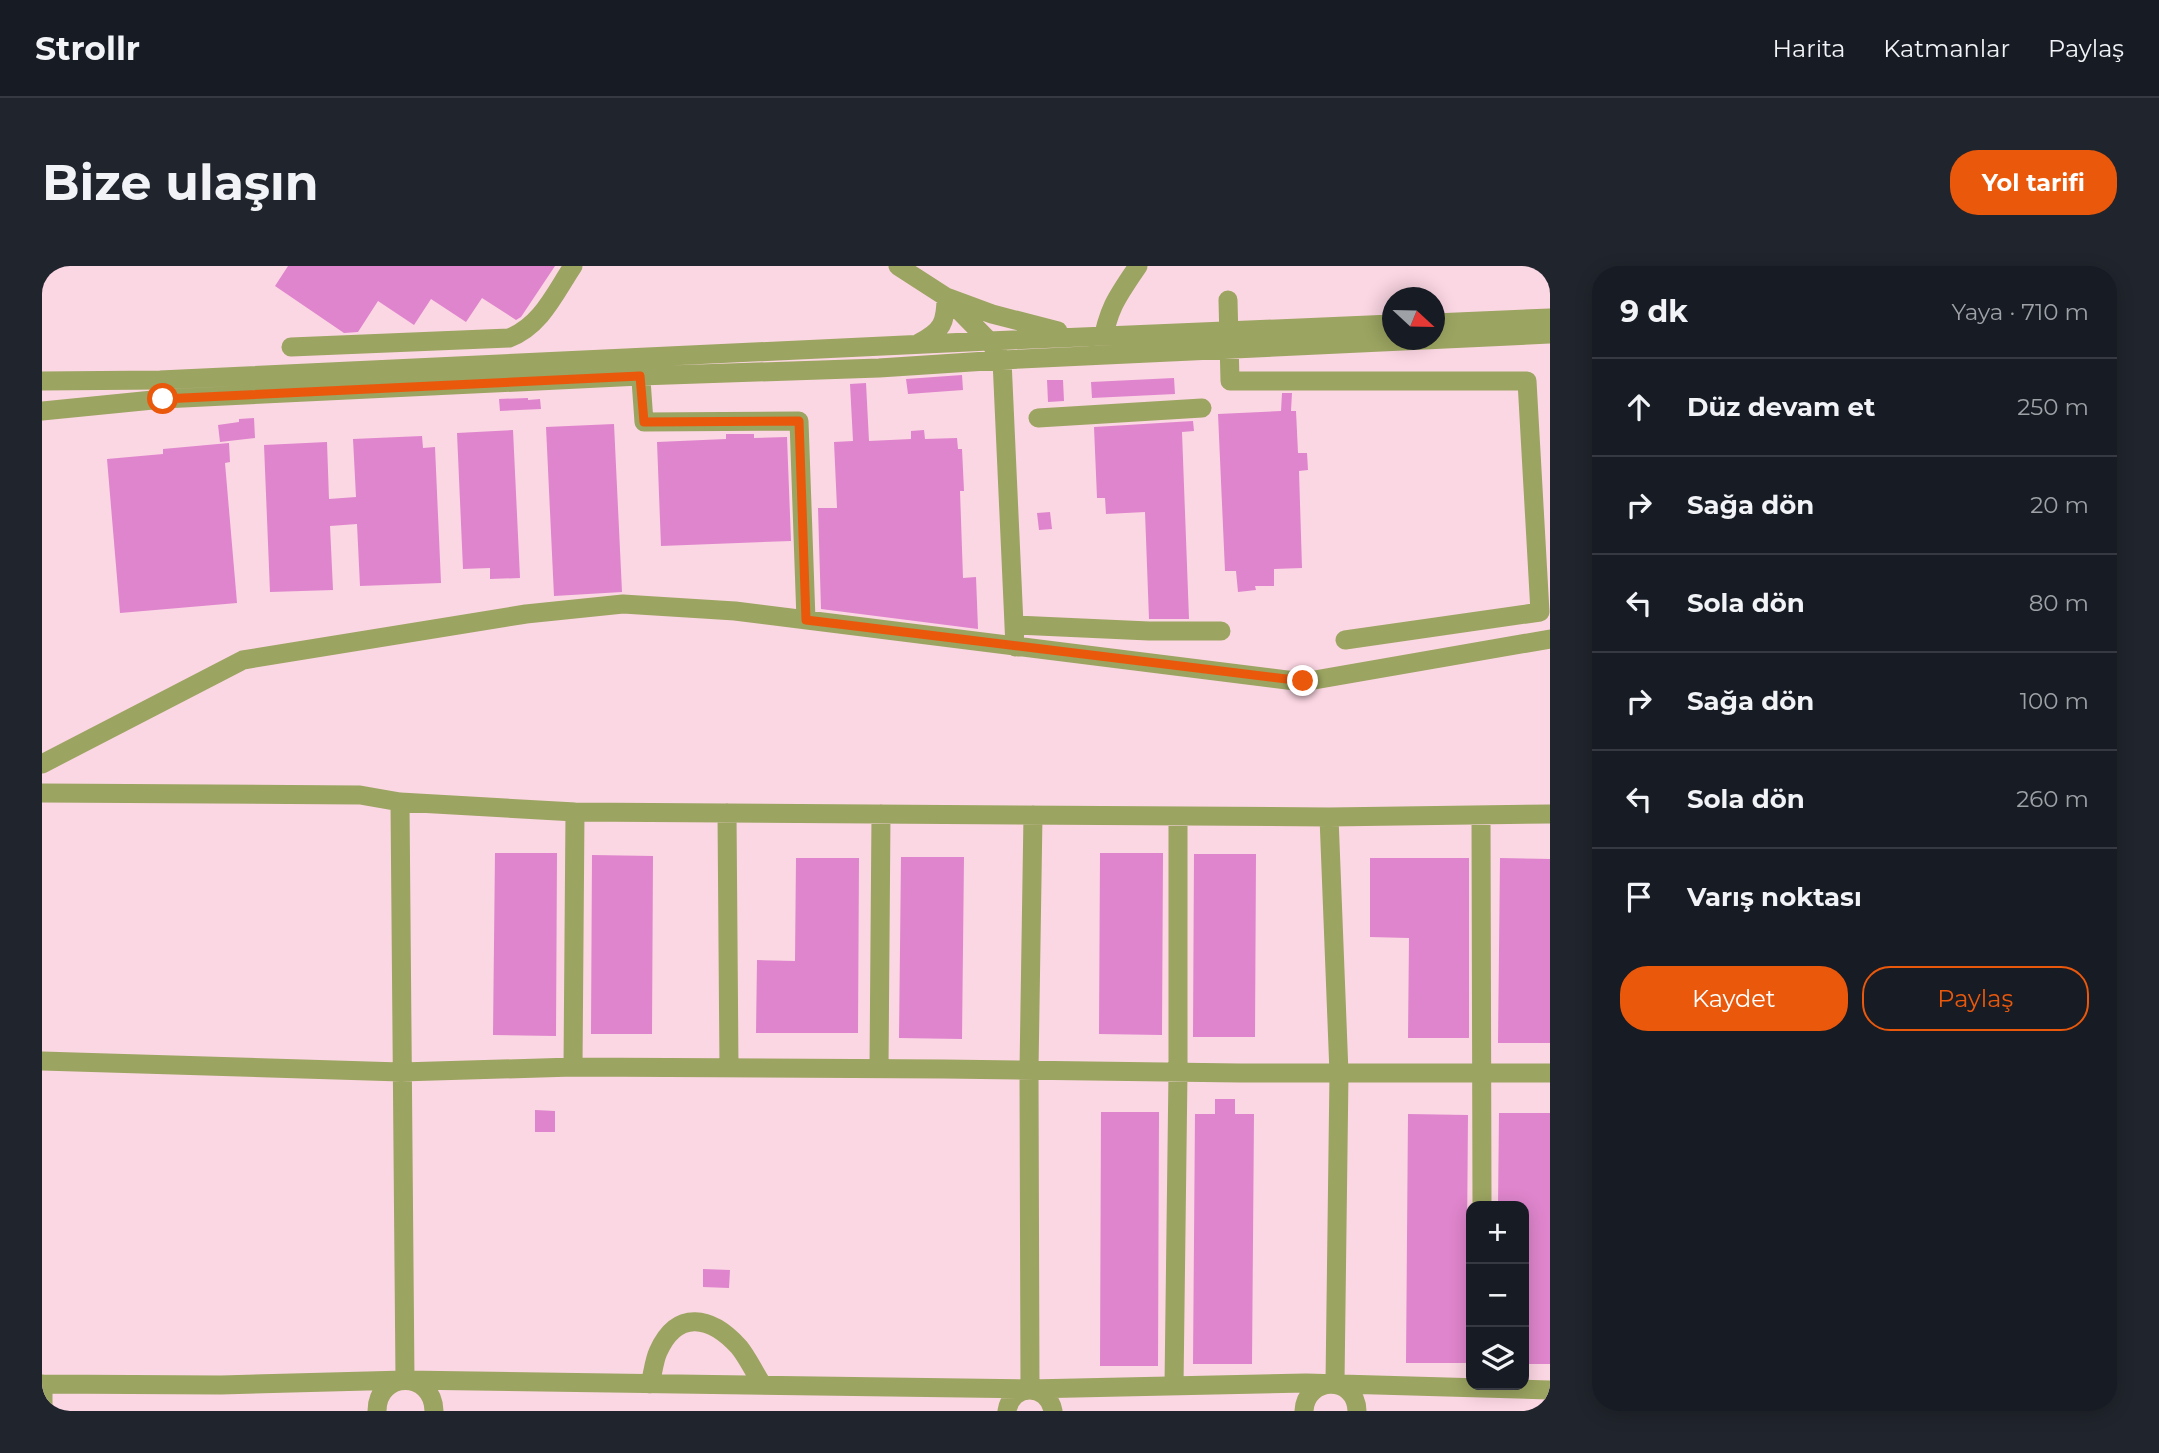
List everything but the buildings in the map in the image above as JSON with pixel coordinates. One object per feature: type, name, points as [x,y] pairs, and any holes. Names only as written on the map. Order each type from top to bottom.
[{"type":"street","points":[[290,347],[509,338],[524,331],[538,319],[573,266]]},
{"type":"street","points":[[898,266],[946,297],[992,314],[1082,337],[1101,346]]},
{"type":"street","points":[[1101,346],[1106,318],[1114,300],[1138,266]]},
{"type":"street","points":[[946,297],[989,341],[1002,360],[1015,647]]},
{"type":"street","points":[[916,345],[935,335],[941,326],[946,314],[946,297]]},
{"type":"street","points":[[1228,300],[1230,381],[1527,381],[1540,612],[1345,640]]},
{"type":"street","points":[[1445,323],[1550,318]]},
{"type":"street","points":[[1230,341],[1382,325]]},
{"type":"street","points":[[42,381],[640,367],[879,368],[1002,360],[1101,346],[1550,334]]},
{"type":"street","points":[[42,411],[163,399],[640,367],[916,345],[1082,337]]},
{"type":"street","points":[[640,367],[644,422],[799,421],[806,620]]},
{"type":"street","points":[[1004,421],[1202,408]]},
{"type":"street","points":[[42,764],[243,660],[526,614],[623,604],[735,611],[1303,681],[1550,639]]},
{"type":"street","points":[[1014,625],[1221,631]]},
{"type":"street","points":[[42,793],[348,795],[400,802],[575,812],[1329,817],[1550,814]]},
{"type":"street","points":[[400,802],[405,1380]]},
{"type":"street","points":[[573,1068],[575,812]]},
{"type":"street","points":[[727,813],[729,1068]]},
{"type":"street","points":[[879,1069],[881,814]]},
{"type":"street","points":[[1030,1389],[1029,1070],[1033,814]]},
{"type":"street","points":[[1481,815],[1482,1201]]},
{"type":"street","points":[[1174,1386],[1178,816]]},
{"type":"street","points":[[1329,817],[1339,1073],[1335,1383]]},
{"type":"street","points":[[42,1061],[401,1072],[729,1068],[1550,1073]]},
{"type":"street","points":[[650,1384],[657,1352],[673,1328],[680,1323],[697,1322],[722,1331],[740,1349],[762,1384]]},
{"type":"street","points":[[377,1411],[383,1391],[389,1385],[405,1380],[420,1384],[426,1389],[434,1403],[434,1411]]},
{"type":"street","points":[[43,1411],[42,1384],[221,1385],[405,1380],[1030,1389],[1335,1383],[1466,1387]]},
{"type":"street","points":[[1304,1411],[1306,1398],[1311,1391],[1318,1386],[1335,1383],[1349,1391],[1357,1411]]},
{"type":"street","points":[[1007,1411],[1016,1394],[1030,1389],[1043,1394],[1053,1411]]},
{"type":"street","points":[[1529,1389],[1550,1390]]},
{"type":"route","points":[[163,399],[640,376],[644,422],[799,421],[806,620],[1303,681]]}]
